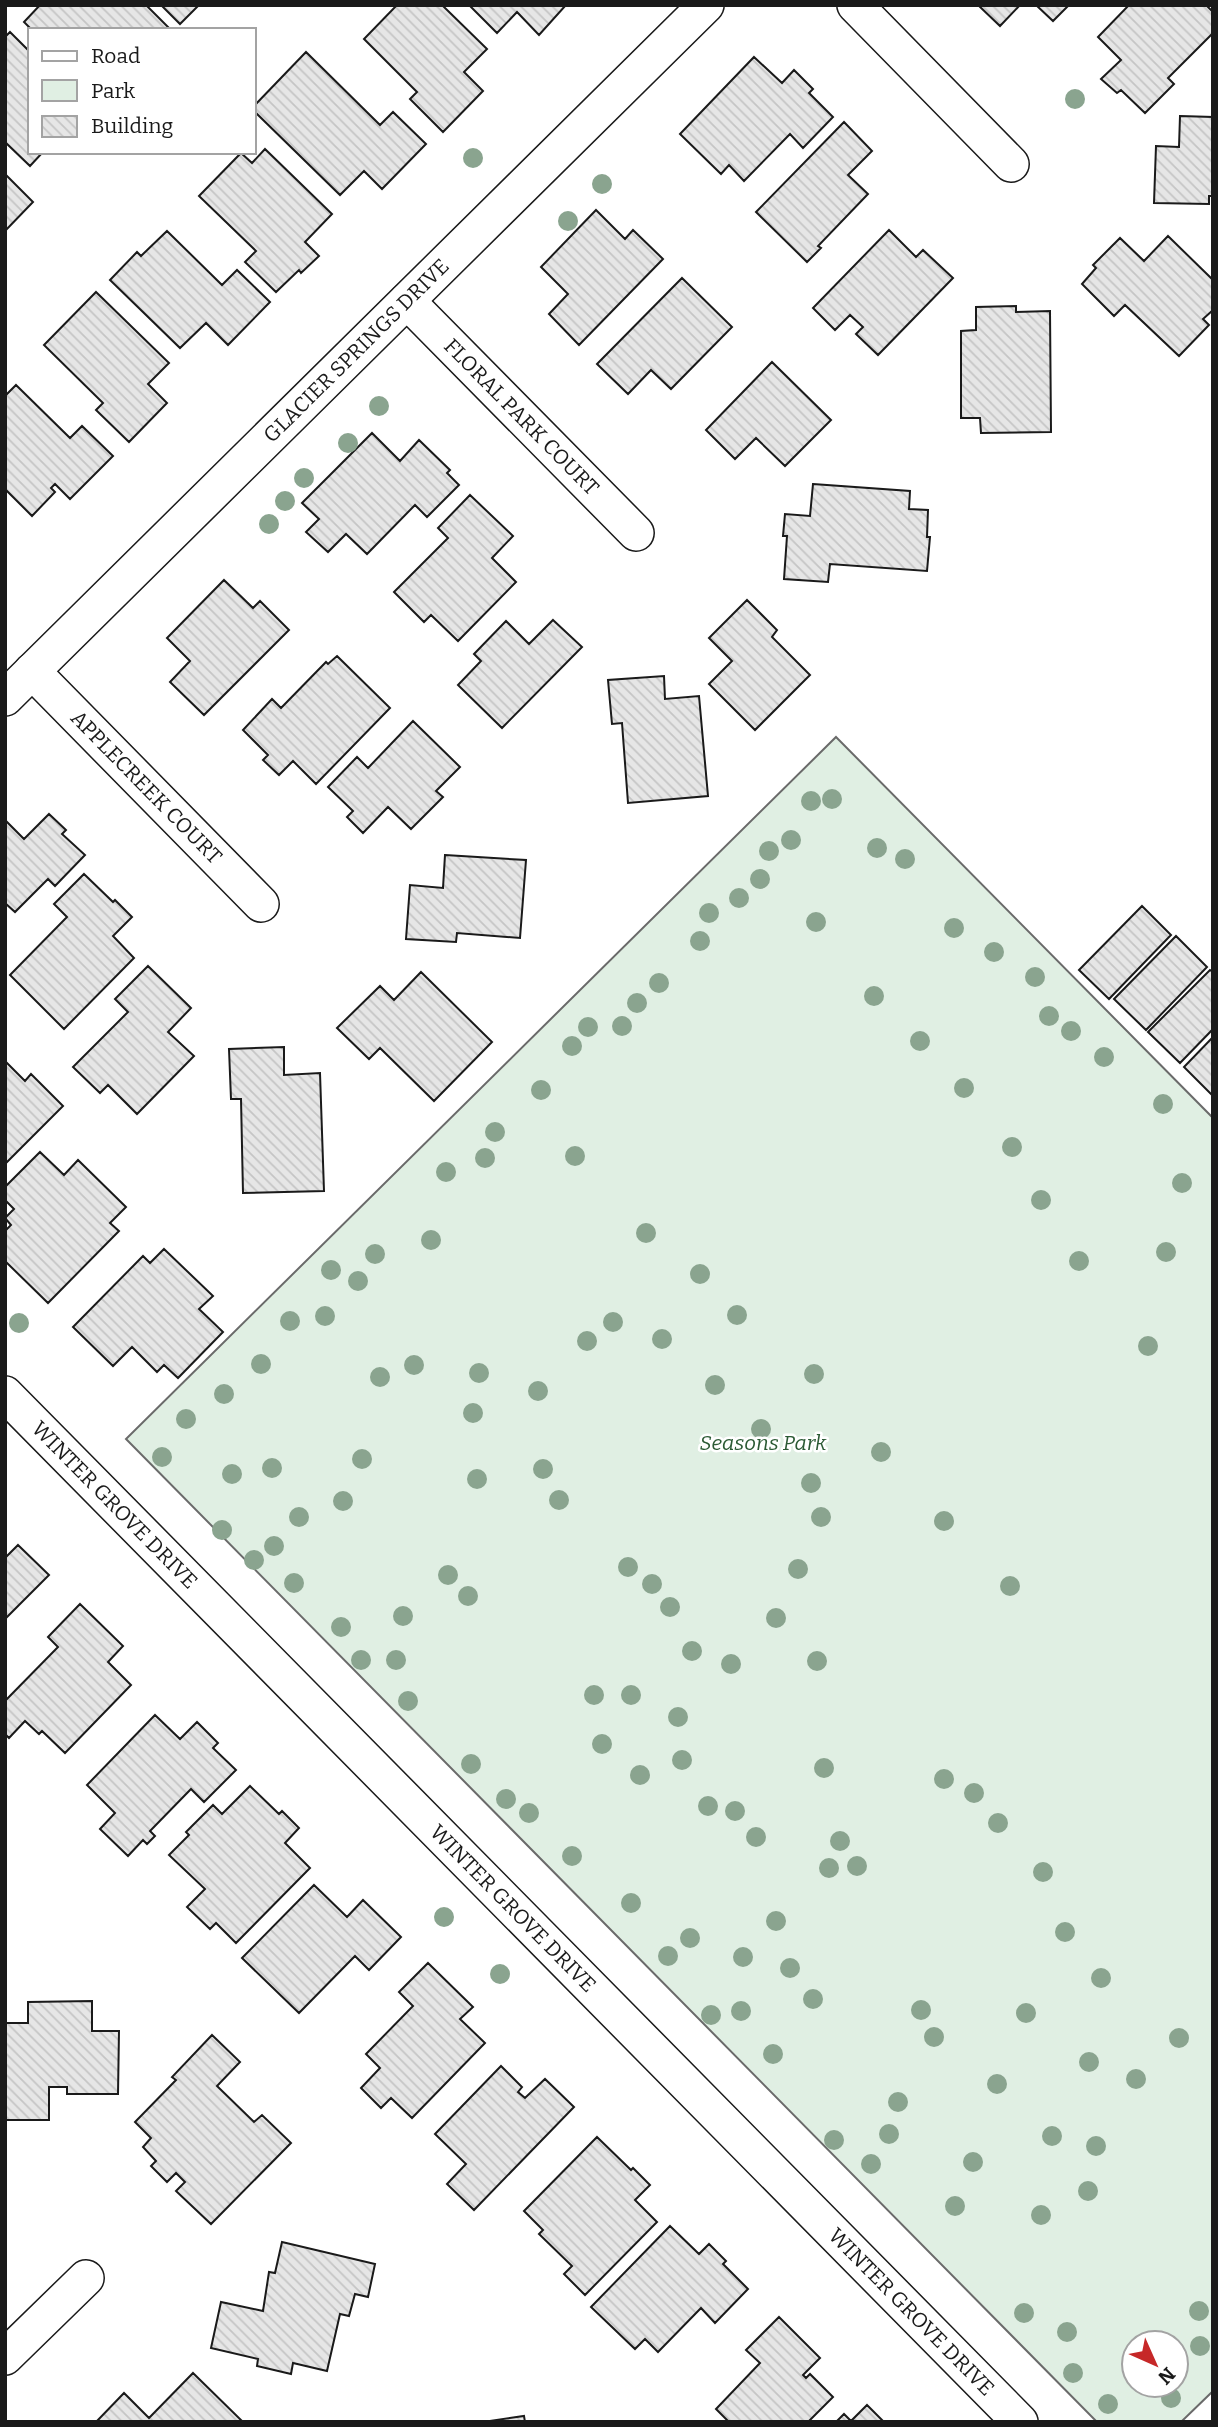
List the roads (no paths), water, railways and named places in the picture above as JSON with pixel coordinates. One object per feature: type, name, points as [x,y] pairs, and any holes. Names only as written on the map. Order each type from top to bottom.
[{"type":"street","name":"GLACIER SPRINGS DRIVE","points":[[5,698],[706,5]]},
{"type":"street","points":[[855,5],[1011,163]]},
{"type":"street","name":"FLORAL PARK COURT","points":[[407,301],[636,534]]},
{"type":"street","name":"APPLECREEK COURT","points":[[32,671],[261,904]]},
{"type":"street","name":"WINTER GROVE DRIVE","points":[[5,1394],[1020,2422]]},
{"type":"street","points":[[5,2357],[86,2277]]},
{"type":"park label","name":"Seasons Park","points":[[763,1443]]}]
